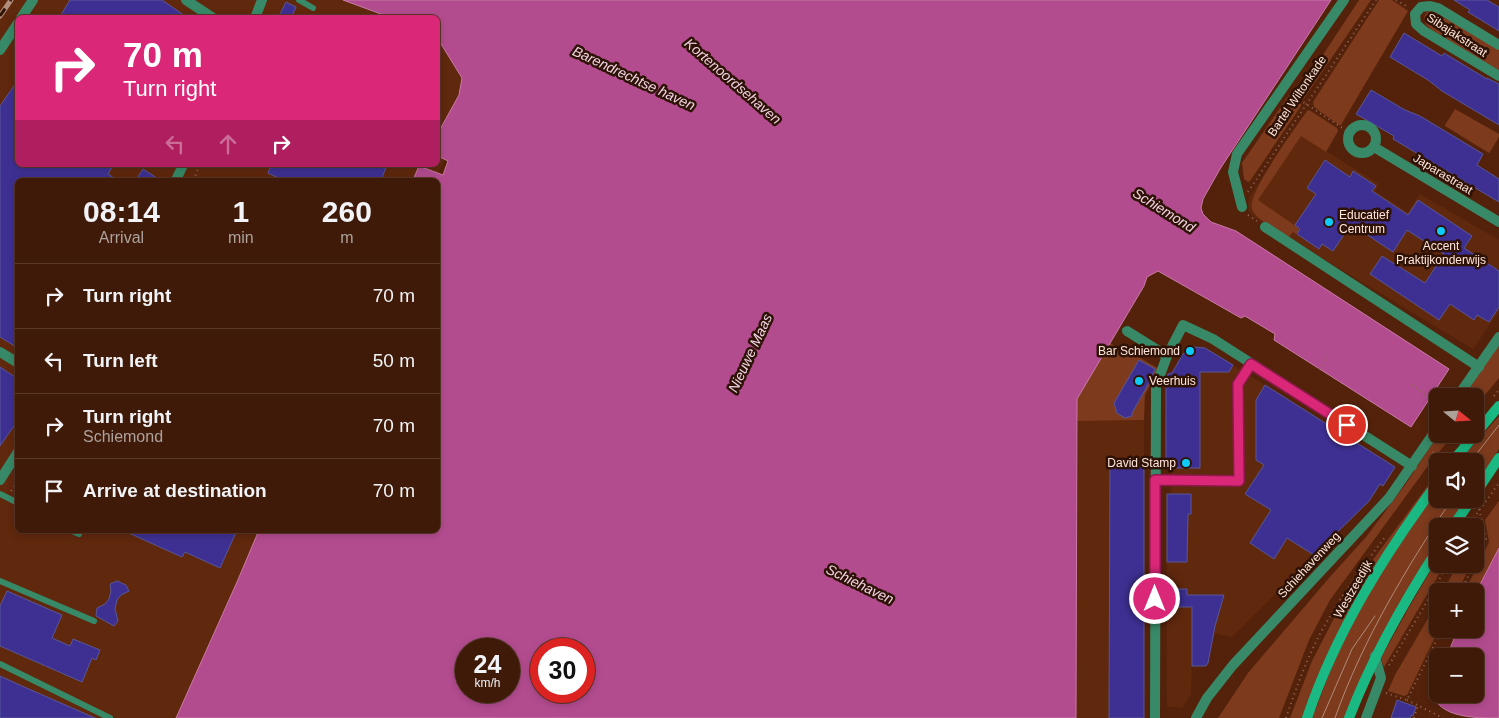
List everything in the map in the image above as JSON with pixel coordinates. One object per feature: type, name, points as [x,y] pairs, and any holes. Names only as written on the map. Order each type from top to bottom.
[{"type":"main road","points":[[1460,453],[1499,406]]},
{"type":"main road","points":[[1484,480],[1499,458]]},
{"type":"main road","name":"Westzeedijk","points":[[1307,718],[1329,661],[1355,609],[1396,541],[1429,495]]},
{"type":"main road","points":[[1349,718],[1375,656],[1402,606],[1429,563]]},
{"type":"street","points":[[23,15],[33,0]]},
{"type":"street","points":[[186,0],[208,15]]},
{"type":"street","points":[[256,15],[262,0]]},
{"type":"street","name":"Bartel Wiltonkade","points":[[1242,207],[1233,172],[1235,160],[1282,88],[1344,0]]},
{"type":"street","name":"Sibajakstraat","points":[[1499,45],[1434,6],[1421,7],[1416,12],[1415,20],[1424,31],[1499,76]]},
{"type":"street","points":[[0,50],[15,28]]},
{"type":"street","points":[[1356,127],[1369,127],[1374,134],[1374,147],[1366,152],[1358,152],[1350,147],[1350,134],[1356,127]]},
{"type":"street","name":"Japarastraat","points":[[1374,147],[1499,222]]},
{"type":"street","points":[[1265,226],[1479,367]]},
{"type":"street","points":[[1154,718],[1156,386],[1167,356],[1183,326],[1213,339],[1412,466]]},
{"type":"street","points":[[1127,331],[1167,356]]},
{"type":"street","points":[[1464,388],[1499,337]]},
{"type":"street","points":[[0,352],[15,361]]},
{"type":"street","name":"Schiehavenweg","points":[[1196,718],[1207,698],[1233,666],[1389,498],[1429,440]]},
{"type":"street","points":[[0,480],[15,457]]},
{"type":"street","points":[[1366,718],[1381,678],[1375,656]]},
{"type":"lane","points":[[299,0],[314,8]]},
{"type":"lane","points":[[1155,480],[1239,481],[1238,384],[1251,364]]},
{"type":"lane","points":[[0,494],[15,502]]},
{"type":"lane","points":[[0,581],[94,621]]},
{"type":"lane","points":[[0,664],[110,718]]},
{"type":"path","name":"Bartel Wiltonkade","points":[[1242,207],[1246,195],[1376,0]]},
{"type":"path","points":[[1396,0],[1416,12]]},
{"type":"path","points":[[1282,88],[1350,134]]},
{"type":"path","points":[[1242,207],[1250,216],[1265,226]]},
{"type":"path","points":[[1277,268],[1282,261]]},
{"type":"path","points":[[1319,369],[1330,352]]},
{"type":"path","points":[[1412,386],[1429,396]]},
{"type":"path","points":[[1473,518],[1499,483]]},
{"type":"path","points":[[1479,509],[1481,518]]},
{"type":"path","points":[[1484,530],[1486,539],[1484,543]]},
{"type":"path","points":[[1381,678],[1442,573]]},
{"type":"path","points":[[1408,700],[1438,638]]},
{"type":"path","points":[[1376,690],[1408,700],[1443,718]]},
{"type":"path","points":[[1414,718],[1418,705]]},
{"type":"shaded area","points":[[0,0],[548,0],[479,85],[436,178],[15,178],[15,533],[276,533],[193,718],[0,718]]},
{"type":"shaded area","points":[[1359,0],[1371,0],[1303,100],[1298,93]]},
{"type":"shaded area","points":[[1379,0],[1392,0],[1408,11],[1341,125],[1339,125],[1314,107],[1313,102]]},
{"type":"shaded area","points":[[1433,10],[1499,49],[1499,71],[1426,25],[1424,17],[1427,12]]},
{"type":"shaded area","points":[[1289,95],[1301,106],[1248,182],[1244,179],[1242,163]]},
{"type":"shaded area","points":[[1455,109],[1499,134],[1489,153],[1445,126]]},
{"type":"shaded area","points":[[1309,110],[1337,128],[1338,131],[1326,152],[1301,136],[1258,200],[1297,227],[1299,231],[1296,234],[1293,232],[1288,238],[1254,213],[1252,201],[1264,175]]},
{"type":"shaded area","points":[[1294,131],[1379,184],[1375,191],[1408,212],[1420,194],[1499,240],[1499,311],[1473,349],[1257,219],[1249,211],[1248,203],[1250,196]]},
{"type":"shaded area","points":[[1110,343],[1159,369],[1145,395],[1144,420],[1077,421],[1077,399]]},
{"type":"shaded area","points":[[1499,344],[1499,378],[1484,396],[1484,388],[1469,388]]},
{"type":"shaded area","points":[[1194,347],[1207,349],[1395,467],[1383,486],[1379,483],[1369,501],[1232,637],[1213,633],[1208,663],[1206,666],[1192,666],[1191,694],[1182,708],[1167,706],[1166,494],[1171,494],[1171,468],[1166,468],[1166,383],[1183,354]]},
{"type":"shaded area","points":[[1499,416],[1499,449],[1484,473],[1484,453],[1466,453],[1475,443],[1484,443],[1484,433]]},
{"type":"shaded area","points":[[1144,420],[1144,718],[1076,718],[1077,421]]},
{"type":"shaded area","points":[[1433,443],[1446,443],[1438,453],[1429,453],[1429,464],[1330,600],[1309,640],[1279,718],[1218,718],[1248,673],[1366,537],[1405,485]]},
{"type":"shaded area","points":[[1429,484],[1429,487],[1404,523],[1303,718],[1290,718],[1312,661],[1344,599]]},
{"type":"shaded area","points":[[1429,500],[1429,508],[1461,508],[1454,518],[1429,518],[1429,555],[1375,650],[1345,718],[1312,718],[1339,649],[1367,595]]},
{"type":"shaded area","points":[[1499,501],[1499,548],[1481,583],[1469,583],[1474,573],[1484,573],[1484,552],[1489,542],[1485,520]]},
{"type":"shaded area","points":[[1429,573],[1440,573],[1434,583],[1429,583],[1429,591],[1384,667],[1381,658]]},
{"type":"shaded area","points":[[1453,573],[1467,573],[1462,583],[1448,583]]},
{"type":"shaded area","points":[[1429,617],[1429,638],[1435,638],[1407,695],[1404,696],[1388,691],[1395,675]]},
{"type":"water","points":[[343,0],[1331,0],[1220,169],[1203,199],[1201,208],[1203,214],[1211,222],[1236,231],[1449,369],[1437,388],[1429,388],[1429,400],[1411,427],[1274,340],[1275,334],[1245,316],[1241,318],[1158,271],[1147,277],[1144,286],[1077,399],[1076,718],[176,718],[258,533],[440,533],[440,178],[414,178],[419,167],[443,175],[448,161],[440,157],[440,129],[459,95],[462,78],[440,42],[440,15],[384,15]]},
{"type":"water","points":[[1499,548],[1499,718],[1480,718],[1462,715],[1444,709],[1438,703],[1484,703],[1484,648],[1450,648],[1454,638],[1484,638],[1484,583],[1481,583]]},
{"type":"building","points":[[70,0],[162,0],[184,15],[61,15]]},
{"type":"building","points":[[1454,0],[1487,0],[1499,7],[1499,31],[1468,12],[1470,10]]},
{"type":"building","points":[[286,2],[296,7],[292,15],[280,15]]},
{"type":"building","points":[[1404,33],[1442,56],[1444,53],[1487,79],[1499,84],[1499,125],[1390,57]]},
{"type":"building","points":[[15,84],[15,167],[112,167],[108,174],[114,178],[15,178],[15,346],[0,337],[0,106]]},
{"type":"building","points":[[1371,90],[1405,110],[1420,116],[1483,154],[1477,165],[1499,179],[1499,202],[1393,139],[1394,136],[1356,114]]},
{"type":"building","points":[[1325,160],[1350,177],[1353,171],[1376,186],[1372,191],[1408,215],[1418,200],[1472,236],[1464,248],[1499,271],[1499,307],[1489,322],[1477,315],[1474,320],[1450,304],[1439,320],[1370,274],[1382,256],[1425,283],[1444,254],[1407,230],[1393,252],[1351,224],[1333,251],[1322,244],[1319,249],[1297,234],[1300,229],[1295,225],[1316,194],[1307,188]]},
{"type":"building","points":[[270,167],[386,167],[382,178],[279,178],[268,173]]},
{"type":"building","points":[[143,169],[157,178],[137,178]]},
{"type":"building","points":[[1194,347],[1205,348],[1233,365],[1229,372],[1200,372],[1200,468],[1166,468],[1166,379],[1168,374],[1172,373],[1183,354]]},
{"type":"building","name":"Veerhuis","points":[[1139,360],[1155,369],[1132,416],[1125,418],[1117,413],[1114,403]]},
{"type":"building","points":[[0,367],[15,377],[15,424],[0,446]]},
{"type":"building","points":[[1265,385],[1395,467],[1383,486],[1380,484],[1369,501],[1314,555],[1287,538],[1274,559],[1250,543],[1271,510],[1245,494],[1264,465],[1256,460],[1256,400]]},
{"type":"building","points":[[1110,461],[1144,462],[1144,718],[1109,718]]},
{"type":"building","points":[[1167,494],[1191,494],[1191,514],[1188,514],[1187,562],[1167,562]]},
{"type":"building","points":[[129,533],[236,533],[220,568],[185,552],[182,557]]},
{"type":"building","points":[[117,581],[126,585],[129,591],[121,595],[117,600],[115,609],[118,621],[114,626],[96,616],[97,608],[105,604],[109,599],[110,584]]},
{"type":"building","points":[[1168,589],[1187,589],[1187,595],[1224,595],[1206,666],[1192,666],[1192,607],[1168,607]]},
{"type":"building","points":[[7,591],[62,615],[52,638],[70,646],[73,639],[100,650],[96,660],[92,658],[82,682],[0,646],[0,606]]},
{"type":"building","points":[[0,676],[22,686],[95,718],[0,718]]},
{"type":"building","points":[[1397,700],[1416,707],[1413,716],[1411,715],[1410,718],[1391,718]]},
{"type":"tram line","points":[[1477,453],[1499,425]]},
{"type":"tram line","points":[[1335,718],[1358,661],[1372,633],[1402,578],[1446,508]]},
{"type":"tram line","points":[[1322,718],[1352,649],[1375,616]]},
{"type":"railway","points":[[0,16],[11,0]]},
{"type":"place","name":"Educatief Centrum","points":[[1329,222]]},
{"type":"place","name":"Accent Praktijkonderwijs","points":[[1441,231]]},
{"type":"place","name":"Bar Schiemond","points":[[1190,351]]},
{"type":"place","name":"Veerhuis","points":[[1139,381]]},
{"type":"place","name":"David Stamp","points":[[1186,463]]},
{"type":"route","points":[[1155,599],[1155,480],[1239,481],[1238,384],[1251,364],[1347,425]]},
{"type":"water label","name":"Barendrechtse haven","points":[[634,78]]},
{"type":"water label","name":"Kortenoordsehaven","points":[[733,81]]},
{"type":"water label","name":"Schiemond","points":[[1164,210]]},
{"type":"water label","name":"Nieuwe Maas","points":[[750,353]]},
{"type":"water label","name":"Schiehaven","points":[[860,584]]}]
